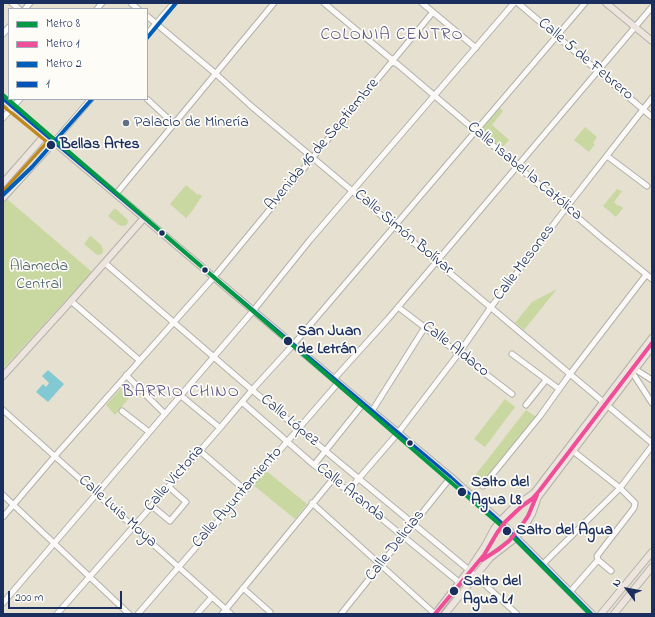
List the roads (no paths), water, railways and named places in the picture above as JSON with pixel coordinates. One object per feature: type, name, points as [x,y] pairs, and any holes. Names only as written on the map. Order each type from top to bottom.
[{"type":"main road","points":[[606,3],[652,41]]},
{"type":"main road","points":[[3,99],[451,477],[500,521],[592,614]]},
{"type":"main road","points":[[3,183],[45,136]]},
{"type":"main road","points":[[3,198],[54,142]]},
{"type":"main road","points":[[3,376],[144,218]]},
{"type":"main road","points":[[445,614],[490,558],[516,537],[528,522],[538,497],[652,338]]},
{"type":"main road","points":[[435,614],[460,583],[500,521],[514,507],[534,493],[652,346]]},
{"type":"main road","points":[[601,614],[652,552]]},
{"type":"main road","points":[[614,614],[652,567]]},
{"type":"street","points":[[148,33],[174,3]]},
{"type":"street","points":[[116,194],[274,3]]},
{"type":"street","name":"Calle Isabel la Católica","points":[[324,3],[652,279]]},
{"type":"street","points":[[422,3],[476,48]]},
{"type":"street","points":[[3,603],[214,357],[310,240],[514,3]]},
{"type":"street","name":"Calle 5 de Febrero","points":[[518,3],[652,117]]},
{"type":"street","name":"Calle Victoria","points":[[57,614],[293,344],[585,3]]},
{"type":"street","name":"Calle Ayuntamiento","points":[[138,614],[287,442],[398,307],[652,7]]},
{"type":"street","name":"Avenida 16 de Septiembre","points":[[3,517],[55,456],[214,277],[433,12]]},
{"type":"street","name":"Calle Simón Bolívar","points":[[148,17],[216,74],[250,105],[652,442]]},
{"type":"street","name":"Calle Mesones","points":[[348,491],[398,433],[566,208],[652,98]]},
{"type":"street","points":[[3,118],[19,100]]},
{"type":"street","points":[[54,142],[90,100]]},
{"type":"street","points":[[148,100],[174,124]]},
{"type":"street","points":[[607,156],[647,186]]},
{"type":"street","name":"Calle López","points":[[105,263],[252,390],[476,575],[516,614]]},
{"type":"street","points":[[483,486],[540,416],[558,389],[646,275]]},
{"type":"street","points":[[71,301],[140,360]]},
{"type":"street","name":"Calle Aldaco","points":[[398,307],[512,394]]},
{"type":"street","points":[[372,411],[425,327]]},
{"type":"street","points":[[512,354],[558,389]]},
{"type":"street","points":[[633,371],[652,380]]},
{"type":"street","points":[[633,371],[652,403]]},
{"type":"street","points":[[126,376],[165,414]]},
{"type":"street","points":[[526,406],[546,380]]},
{"type":"street","points":[[180,395],[220,428]]},
{"type":"street","name":"Calle Aranda","points":[[242,402],[314,465],[460,583]]},
{"type":"street","points":[[314,465],[363,404]]},
{"type":"street","name":"Calle Luis Moya","points":[[3,410],[212,597],[224,612],[231,614]]},
{"type":"street","points":[[122,411],[149,432]]},
{"type":"street","points":[[543,564],[620,488],[652,446]]},
{"type":"street","points":[[200,451],[245,490]]},
{"type":"street","points":[[570,592],[598,560],[598,554],[635,506],[634,501],[620,488],[572,451]]},
{"type":"street","name":"Calle Delicias","points":[[341,614],[451,477]]},
{"type":"street","points":[[224,612],[333,479]]},
{"type":"street","points":[[152,506],[170,521],[186,502],[169,487]]},
{"type":"street","points":[[3,495],[129,614]]},
{"type":"street","points":[[312,503],[435,614]]},
{"type":"street","points":[[598,560],[611,571]]},
{"type":"street","points":[[243,588],[270,612]]},
{"type":"street","points":[[197,614],[212,597]]},
{"type":"water","points":[[48,370],[64,384],[48,402],[36,392],[43,384],[46,387],[49,383],[42,376]]},
{"type":"metro line","name":"2","points":[[148,37],[176,3]]},
{"type":"metro line","name":"8","points":[[3,95],[8,99]]},
{"type":"metro line","name":"8","points":[[9,100],[505,529],[590,614]]},
{"type":"metro line","name":"2","points":[[3,195],[32,167],[91,100]]},
{"type":"metro line","name":"1","points":[[435,614],[484,555],[505,522],[532,499],[540,490],[652,343]]},
{"type":"metro line","name":"1","points":[[482,560],[509,541],[528,516],[537,495]]},
{"type":"place","name":"Palacio de Minería","points":[[126,123]]},
{"type":"place","name":"Bellas Artes","points":[[51,145]]},
{"type":"place","name":"San Juan de Letrán","points":[[288,341]]},
{"type":"place","name":"Salto del Agua L8","points":[[462,492]]},
{"type":"place","name":"Salto del Agua","points":[[507,531]]},
{"type":"place","name":"Salto del Agua L1","points":[[454,591]]},
{"type":"district","name":"COLONIA CENTRO","points":[[392,36]]},
{"type":"district","name":"BARRIO CHINO","points":[[181,393]]},
{"type":"park label","name":"Alameda Central","points":[[39,276]]}]
